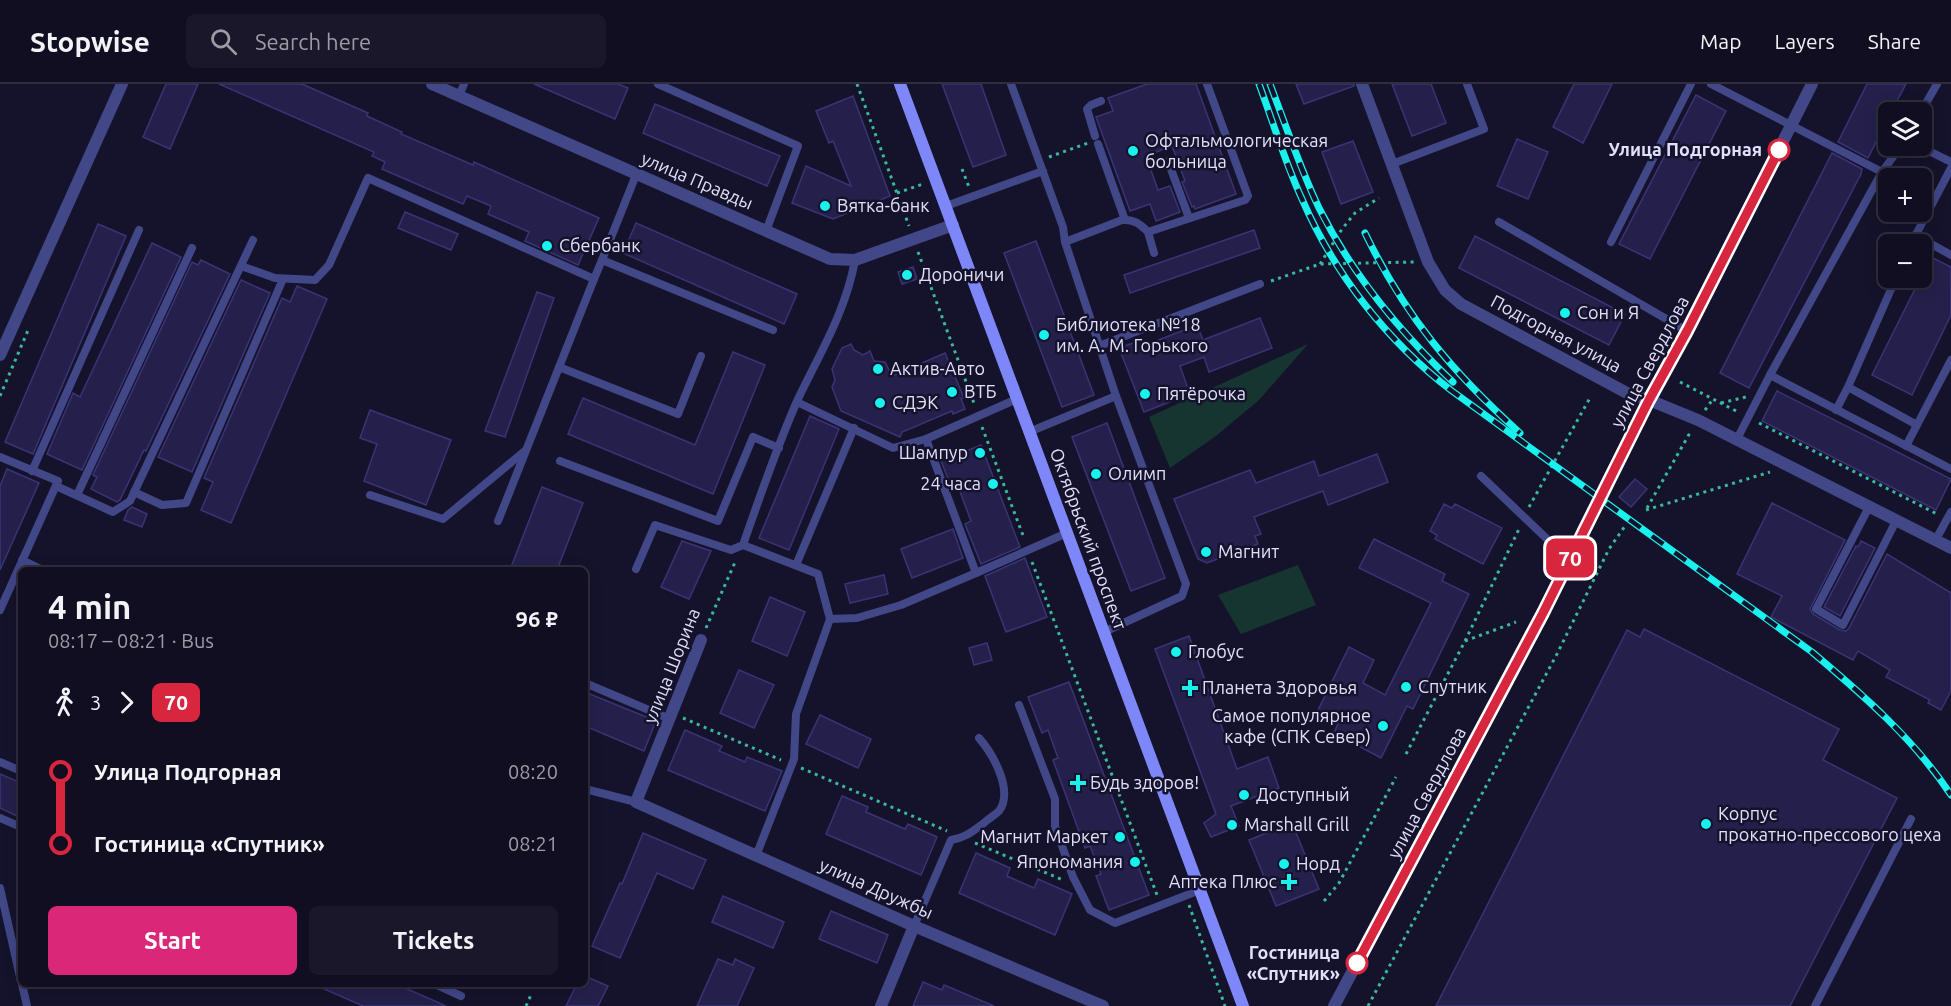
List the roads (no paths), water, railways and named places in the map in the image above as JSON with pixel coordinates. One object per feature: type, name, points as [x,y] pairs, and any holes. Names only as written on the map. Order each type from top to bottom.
[{"type":"main road","name":"Октябрьский проспект","points":[[900,84],[1243,1006]]},
{"type":"street","points":[[0,355],[122,84]]},
{"type":"street","name":"улица Правды","points":[[432,84],[462,90],[636,175],[830,259],[855,260],[953,225]]},
{"type":"street","name":"Подгорная улица","points":[[1362,84],[1428,262],[1445,290],[1461,304],[1627,393],[1698,420],[1951,548]]},
{"type":"street","name":"улица Свердлова","points":[[1334,1006],[1543,613],[1649,400],[1687,331],[1812,84]]},
{"type":"street","name":"улица Шорина","points":[[636,802],[701,640]]},
{"type":"street","name":"улица Дружбы","points":[[636,802],[914,926],[1103,1006]]},
{"type":"street","points":[[881,1006],[914,926]]},
{"type":"lane","points":[[658,84],[798,146],[766,231]]},
{"type":"lane","points":[[1011,84],[1063,227],[1065,242],[1116,396],[1186,584],[1182,596],[1104,632]]},
{"type":"lane","points":[[1148,232],[1245,200],[1248,196],[1207,84]]},
{"type":"lane","points":[[1392,164],[1484,129],[1467,84]]},
{"type":"lane","points":[[1611,242],[1691,84]]},
{"type":"lane","points":[[1711,84],[1878,170]]},
{"type":"lane","points":[[1927,102],[1937,84]]},
{"type":"lane","points":[[1101,101],[1090,105],[1087,109],[1125,220]]},
{"type":"lane","points":[[1932,152],[1951,162]]},
{"type":"lane","points":[[1168,161],[1189,218]]},
{"type":"lane","points":[[1916,234],[1951,168]]},
{"type":"lane","points":[[946,206],[1043,171]]},
{"type":"lane","points":[[498,521],[636,175]]},
{"type":"lane","points":[[241,266],[275,278],[315,280],[329,265],[368,178],[594,279]]},
{"type":"lane","points":[[1737,440],[1760,393],[1878,179]]},
{"type":"lane","points":[[1065,242],[1125,220],[1131,220],[1148,232],[1154,253]]},
{"type":"lane","points":[[1499,222],[1687,331]]},
{"type":"lane","points":[[32,471],[139,230]]},
{"type":"lane","points":[[56,486],[113,512],[130,501],[253,240]]},
{"type":"lane","points":[[1932,244],[1951,255]]},
{"type":"lane","points":[[77,495],[192,248]]},
{"type":"lane","points":[[602,260],[774,330]]},
{"type":"lane","points":[[743,545],[762,488],[797,402],[845,302],[855,260]]},
{"type":"lane","points":[[134,492],[162,505],[186,503],[283,279]]},
{"type":"lane","points":[[1099,346],[1260,284]]},
{"type":"lane","points":[[1836,410],[1892,288]]},
{"type":"lane","points":[[559,367],[678,414],[701,356]]},
{"type":"lane","points":[[1906,446],[1951,360]]},
{"type":"lane","points":[[1770,375],[1951,469]]},
{"type":"lane","points":[[1848,387],[1917,425]]},
{"type":"lane","points":[[1029,432],[1116,396]]},
{"type":"lane","points":[[797,402],[893,448],[926,439],[1017,399]]},
{"type":"lane","points":[[796,566],[854,428]]},
{"type":"lane","points":[[560,461],[718,521],[753,437],[779,448]]},
{"type":"lane","points":[[926,439],[976,573]]},
{"type":"lane","points":[[370,495],[443,519],[526,450]]},
{"type":"lane","points":[[0,457],[58,481],[19,567]]},
{"type":"lane","points":[[1480,476],[1569,560]]},
{"type":"lane","points":[[1869,507],[1816,609],[1842,625],[1896,521]]},
{"type":"lane","points":[[1935,541],[1949,516]]},
{"type":"lane","points":[[636,569],[655,525],[731,550],[743,545],[818,574],[830,619],[796,714],[792,764],[756,856]]},
{"type":"lane","points":[[830,619],[857,618],[901,605],[1067,533]]},
{"type":"lane","points":[[22,560],[37,567]]},
{"type":"lane","points":[[0,610],[18,569]]},
{"type":"lane","points":[[588,684],[671,716]]},
{"type":"lane","points":[[1019,705],[1055,799],[1054,826],[1078,887],[1090,910],[1115,923],[1200,890]]},
{"type":"lane","points":[[914,926],[951,840],[964,838],[999,811],[1005,798],[1005,788],[988,749],[979,738]]},
{"type":"lane","points":[[0,762],[18,770]]},
{"type":"lane","points":[[588,790],[636,802]]},
{"type":"lane","points":[[0,818],[18,826]]},
{"type":"lane","points":[[1815,1006],[1911,819]]},
{"type":"lane","points":[[0,888],[18,969]]},
{"type":"lane","points":[[22,987],[27,1006]]},
{"type":"lane","points":[[442,987],[461,996]]},
{"type":"railway","points":[[1259,84],[1290,171],[1315,227],[1330,254],[1365,305],[1406,351],[1452,391],[1812,652],[1869,701],[1904,736],[1951,795]]},
{"type":"railway","points":[[1270,84],[1312,193],[1346,256],[1396,322],[1453,382]]},
{"type":"railway","points":[[1365,233],[1397,291],[1432,341],[1473,388],[1520,433]]},
{"type":"place","name":"Улица Подгорная","points":[[1779,150]]},
{"type":"place","name":"Офтальмологическая больница","points":[[1133,151]]},
{"type":"place","name":"Вятка-банк","points":[[825,206]]},
{"type":"place","name":"Сбербанк","points":[[547,246]]},
{"type":"place","name":"Дороничи","points":[[907,275]]},
{"type":"place","name":"Сон и Я","points":[[1565,313]]},
{"type":"place","name":"Библиотека №18 им. А. М. Горького","points":[[1044,335]]},
{"type":"place","name":"Актив-Авто","points":[[878,369]]},
{"type":"place","name":"ВТБ","points":[[952,392]]},
{"type":"place","name":"Пятёрочка","points":[[1145,394]]},
{"type":"place","name":"СДЭК","points":[[880,403]]},
{"type":"place","name":"Шампур","points":[[980,453]]},
{"type":"place","name":"Олимп","points":[[1096,474]]},
{"type":"place","name":"24 часа","points":[[993,484]]},
{"type":"place","name":"Магнит","points":[[1206,552]]},
{"type":"place","name":"Глобус","points":[[1176,652]]},
{"type":"place","name":"Спутник","points":[[1406,687]]},
{"type":"place","name":"Планета Здоровья","points":[[1190,688]]},
{"type":"place","name":"Самое популярное кафе (СПК Север)","points":[[1383,726]]},
{"type":"place","name":"Будь здоров!","points":[[1078,783]]},
{"type":"place","name":"Доступный","points":[[1244,795]]},
{"type":"place","name":"Корпус прокатно-прессового цеха","points":[[1706,824]]},
{"type":"place","name":"Marshall Grill","points":[[1232,825]]},
{"type":"place","name":"Магнит Маркет","points":[[1120,837]]},
{"type":"place","name":"Япономания","points":[[1135,862]]},
{"type":"place","name":"Норд","points":[[1284,864]]},
{"type":"place","name":"Аптека Плюс","points":[[1289,882]]},
{"type":"place","name":"Гостиница «Спутник»","points":[[1357,963]]}]
